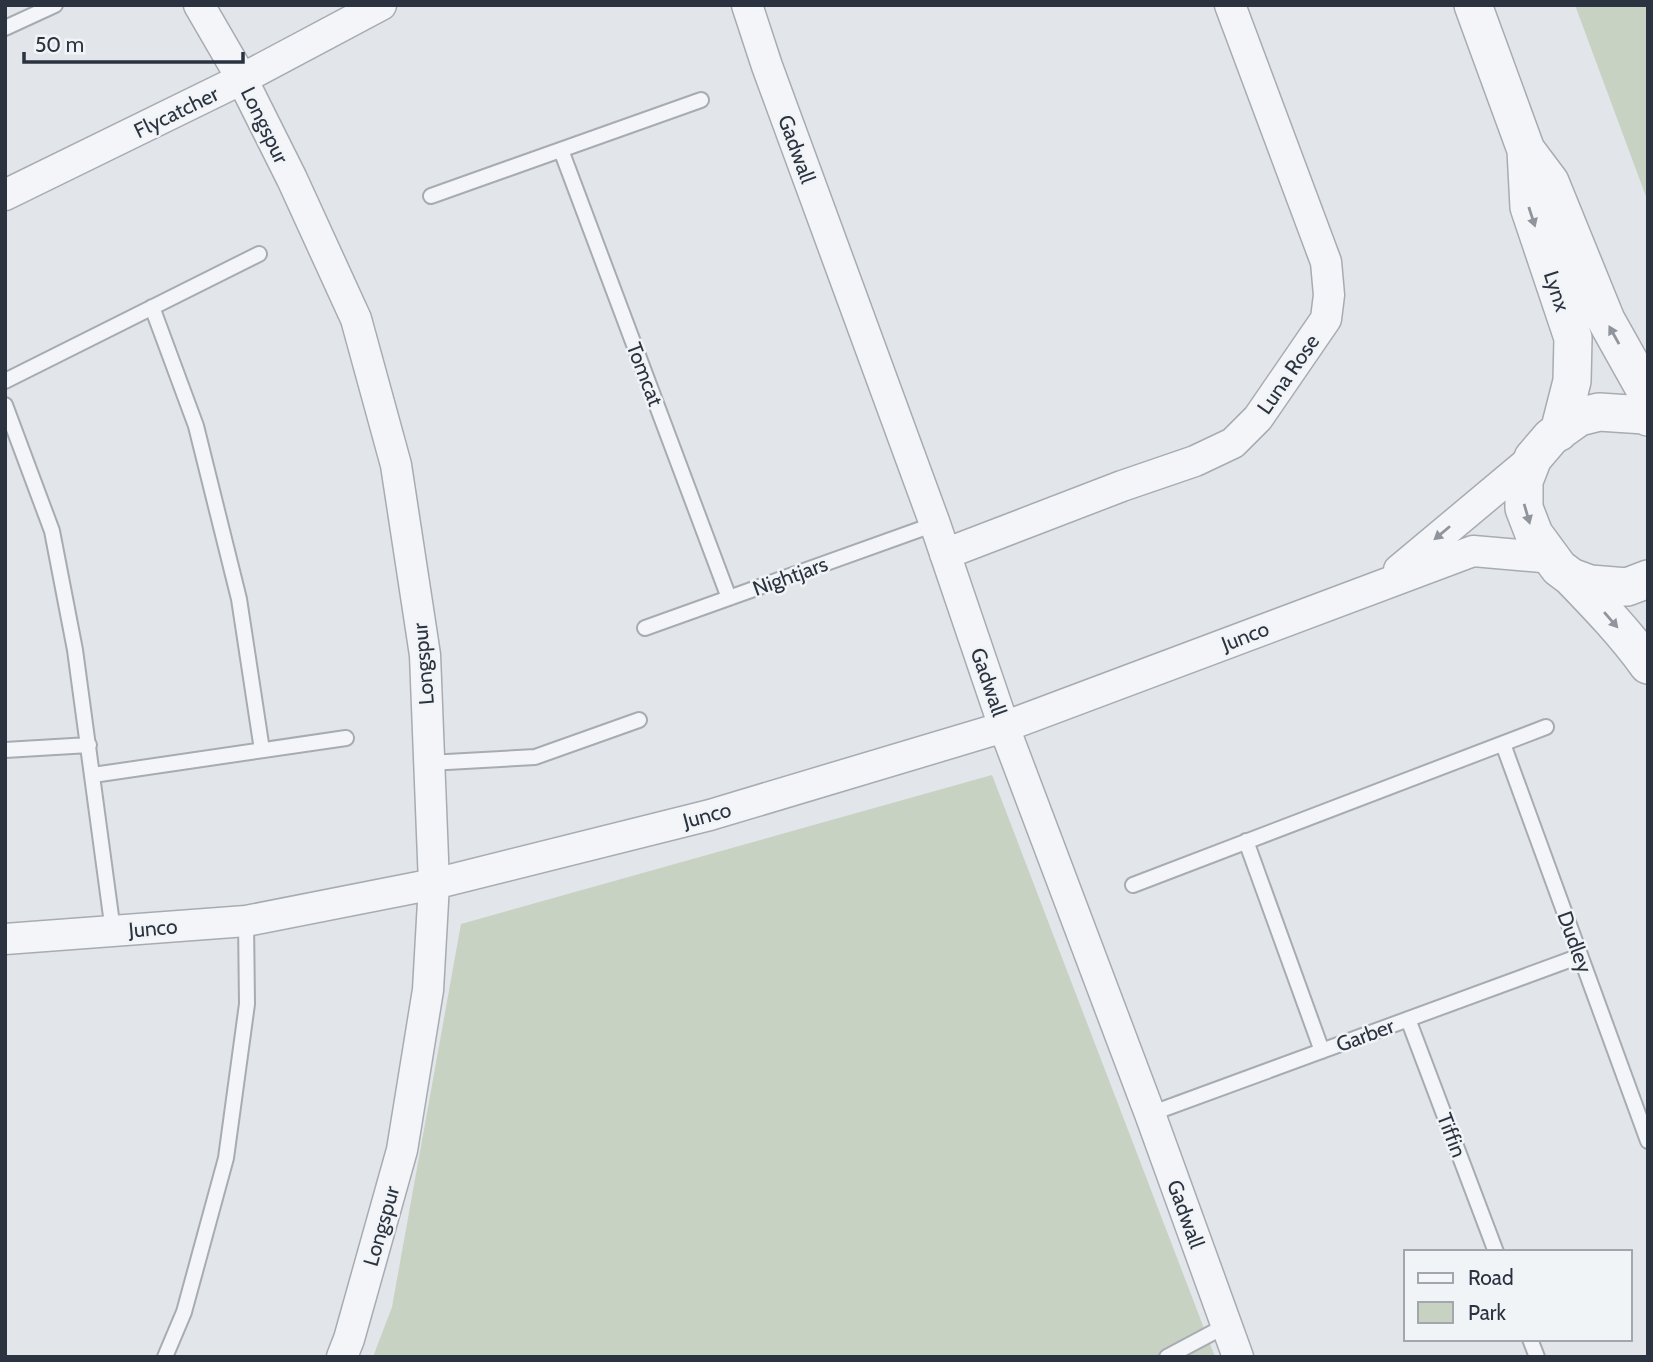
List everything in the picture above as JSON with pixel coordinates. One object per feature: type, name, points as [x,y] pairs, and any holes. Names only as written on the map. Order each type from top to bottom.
[{"type":"street","name":"Longspur","points":[[199,5],[242,79],[292,179],[356,319],[396,465],[425,655],[434,884],[428,990],[402,1150],[342,1357]]},
{"type":"street","name":"Flycatcher","points":[[5,195],[242,79],[381,5]]},
{"type":"street","name":"Gadwall","points":[[747,5],[935,524],[1004,727],[1150,1114],[1238,1357]]},
{"type":"street","name":"Luna Rose","points":[[945,554],[1195,461],[1233,443],[1258,418],[1326,319],[1329,296],[1326,262],[1230,5]]},
{"type":"street","name":"Lynx","points":[[1473,5],[1526,150],[1550,182],[1606,320],[1648,395]]},
{"type":"street","name":"Lynx","points":[[1526,150],[1529,207],[1573,338],[1572,382],[1559,432]]},
{"type":"street","points":[[1648,417],[1599,412],[1579,417],[1551,437],[1533,458],[1524,481],[1524,508],[1534,534],[1648,665]]},
{"type":"street","name":"Junco","points":[[1383,584],[1533,458]]},
{"type":"street","name":"Junco","points":[[6,944],[113,931],[246,920],[434,884],[710,816],[1004,727],[1473,551],[1562,567]]},
{"type":"street","points":[[1562,567],[1590,584],[1627,587],[1648,579]]},
{"type":"lane","points":[[5,28],[55,5]]},
{"type":"lane","points":[[431,195],[702,100]]},
{"type":"lane","name":"Tomcat","points":[[561,150],[729,598]]},
{"type":"lane","points":[[5,381],[259,254]]},
{"type":"lane","points":[[152,307],[196,426],[239,599],[262,750]]},
{"type":"lane","points":[[7,413],[52,531],[75,650],[113,931]]},
{"type":"lane","name":"Nightjars","points":[[645,628],[935,524]]},
{"type":"lane","points":[[429,763],[535,757],[639,720]]},
{"type":"lane","points":[[1133,885],[1546,727]]},
{"type":"lane","points":[[93,775],[346,738]]},
{"type":"lane","name":"Dudley","points":[[1503,744],[1648,1141]]},
{"type":"lane","points":[[5,750],[89,745]]},
{"type":"lane","points":[[1246,841],[1322,1051]]},
{"type":"lane","points":[[165,1357],[184,1312],[226,1158],[247,1004],[246,920]]},
{"type":"lane","name":"Garber","points":[[1150,1114],[1580,956]]},
{"type":"lane","name":"Tiffin","points":[[1408,1019],[1495,1250]]},
{"type":"lane","points":[[1167,1357],[1227,1325]]},
{"type":"green space","points":[[1575,5],[1648,5],[1648,202]]},
{"type":"green space","points":[[992,775],[1215,1357],[373,1357],[392,1307],[461,924]]}]
